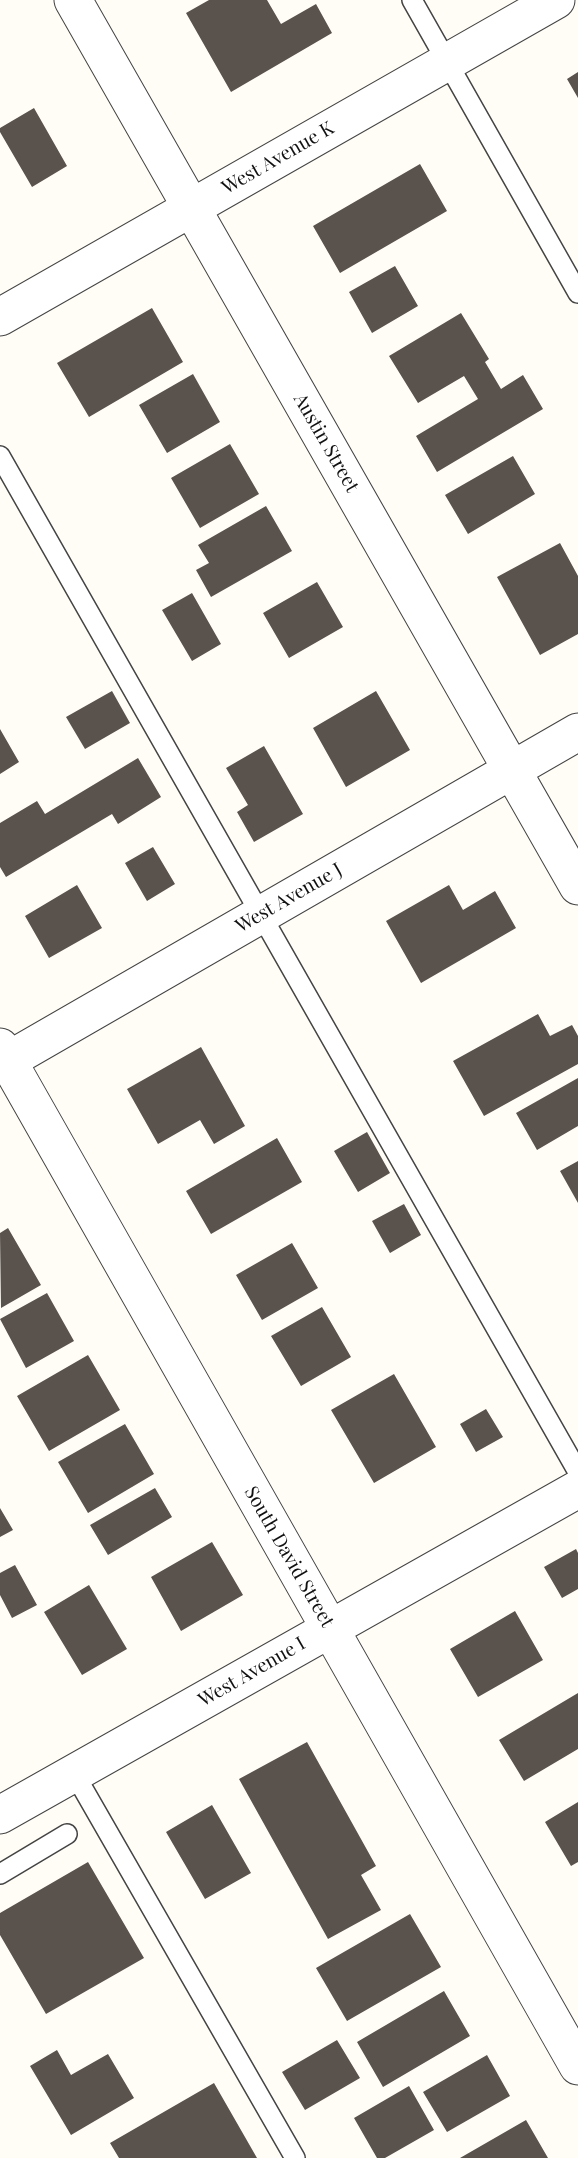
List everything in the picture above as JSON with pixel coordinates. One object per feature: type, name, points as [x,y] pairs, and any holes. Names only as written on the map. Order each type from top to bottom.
[{"type":"street","name":"Austin Street","points":[[73,0],[578,886]]},
{"type":"street","name":"West Avenue K","points":[[0,317],[556,0]]},
{"type":"street","name":"West Avenue J","points":[[2,1057],[261,915],[578,732]]},
{"type":"street","name":"South David Street","points":[[2,1057],[578,2066]]},
{"type":"street","name":"West Avenue I","points":[[0,1815],[578,1489]]},
{"type":"lane","points":[[412,0],[578,293]]},
{"type":"lane","points":[[0,456],[578,1472]]},
{"type":"lane","points":[[74,1773],[295,2158]]},
{"type":"lane","points":[[0,1874],[67,1834]]},
{"type":"building","points":[[209,0],[267,0],[281,24],[316,4],[332,33],[231,92],[186,13]]},
{"type":"building","points":[[578,72],[578,98],[567,79]]},
{"type":"building","points":[[34,108],[67,166],[32,187],[0,128]]},
{"type":"building","points":[[420,164],[447,211],[340,273],[313,226]]},
{"type":"building","points":[[395,266],[418,306],[372,333],[349,292]]},
{"type":"building","points":[[152,308],[183,362],[89,417],[57,363]]},
{"type":"building","points":[[461,313],[489,359],[485,362],[501,389],[523,375],[543,409],[437,472],[416,436],[478,399],[464,376],[418,403],[389,356]]},
{"type":"building","points":[[193,374],[220,422],[167,453],[139,405]]},
{"type":"building","points":[[230,444],[259,494],[200,528],[171,478]]},
{"type":"building","points":[[513,456],[535,494],[468,534],[445,495]]},
{"type":"building","points":[[266,506],[292,551],[211,597],[196,570],[209,563],[198,545]]},
{"type":"building","points":[[560,543],[578,576],[578,634],[540,655],[497,577]]},
{"type":"building","points":[[317,582],[343,627],[289,658],[263,613]]},
{"type":"building","points":[[192,593],[221,644],[192,661],[162,610]]},
{"type":"building","points":[[112,691],[130,723],[85,749],[66,717]]},
{"type":"building","points":[[376,691],[410,750],[346,787],[313,728]]},
{"type":"building","points":[[0,729],[19,762],[0,774]]},
{"type":"building","points":[[264,746],[303,814],[254,842],[237,812],[248,805],[226,768]]},
{"type":"building","points":[[138,758],[161,797],[118,824],[112,814],[6,877],[0,867],[0,823],[37,801],[45,814]]},
{"type":"building","points":[[153,847],[175,884],[147,901],[125,863]]},
{"type":"building","points":[[77,885],[102,928],[49,958],[25,916]]},
{"type":"building","points":[[449,885],[463,910],[495,891],[516,928],[421,983],[386,921]]},
{"type":"building","points":[[538,1014],[550,1036],[572,1025],[578,1036],[578,1064],[484,1116],[453,1061]]},
{"type":"building","points":[[201,1047],[245,1126],[214,1144],[200,1120],[158,1144],[127,1089]]},
{"type":"building","points":[[578,1078],[578,1126],[537,1150],[516,1113]]},
{"type":"building","points":[[367,1132],[390,1173],[358,1192],[334,1151]]},
{"type":"building","points":[[277,1138],[302,1182],[211,1234],[186,1191]]},
{"type":"building","points":[[578,1161],[578,1203],[560,1171]]},
{"type":"building","points":[[404,1204],[421,1235],[390,1253],[372,1221]]},
{"type":"building","points":[[8,1228],[41,1285],[1,1308],[0,1233]]},
{"type":"building","points":[[292,1243],[318,1288],[262,1320],[236,1275]]},
{"type":"building","points":[[47,1293],[74,1341],[26,1368],[0,1319]]},
{"type":"building","points":[[322,1307],[351,1357],[301,1386],[271,1336]]},
{"type":"building","points":[[88,1355],[120,1410],[49,1451],[17,1396]]},
{"type":"building","points":[[394,1374],[436,1447],[374,1483],[331,1410]]},
{"type":"building","points":[[486,1409],[503,1437],[476,1452],[460,1424]]},
{"type":"building","points":[[125,1424],[154,1474],[88,1513],[58,1462]]},
{"type":"building","points":[[155,1488],[172,1517],[108,1555],[90,1525]]},
{"type":"building","points":[[0,1508],[13,1530],[0,1537]]},
{"type":"building","points":[[212,1542],[243,1595],[181,1631],[151,1577]]},
{"type":"building","points":[[576,1549],[578,1589],[562,1598],[544,1567]]},
{"type":"building","points":[[15,1565],[37,1605],[12,1618],[0,1595],[0,1573]]},
{"type":"building","points":[[89,1585],[127,1649],[82,1675],[44,1612]]},
{"type":"building","points":[[515,1611],[543,1660],[478,1697],[450,1649]]},
{"type":"building","points":[[578,1693],[578,1749],[524,1781],[499,1740]]},
{"type":"building","points":[[307,1742],[376,1866],[361,1875],[381,1910],[328,1939],[239,1779]]},
{"type":"building","points":[[578,1802],[578,1862],[571,1866],[545,1822]]},
{"type":"building","points":[[212,1805],[251,1873],[205,1899],[166,1832]]},
{"type":"building","points":[[88,1862],[144,1958],[46,2014],[0,1935],[0,1913]]},
{"type":"building","points":[[410,1914],[441,1967],[347,2021],[316,1968]]},
{"type":"building","points":[[444,1991],[470,2036],[383,2087],[357,2042]]},
{"type":"building","points":[[337,2040],[360,2078],[305,2110],[282,2072]]},
{"type":"building","points":[[57,2050],[71,2075],[108,2054],[134,2098],[71,2135],[30,2066]]},
{"type":"building","points":[[487,2055],[510,2096],[447,2132],[423,2092]]},
{"type":"building","points":[[214,2083],[257,2158],[119,2158],[110,2143]]},
{"type":"building","points":[[409,2086],[434,2130],[385,2158],[377,2158],[354,2118]]},
{"type":"building","points":[[526,2120],[548,2158],[460,2158]]}]
